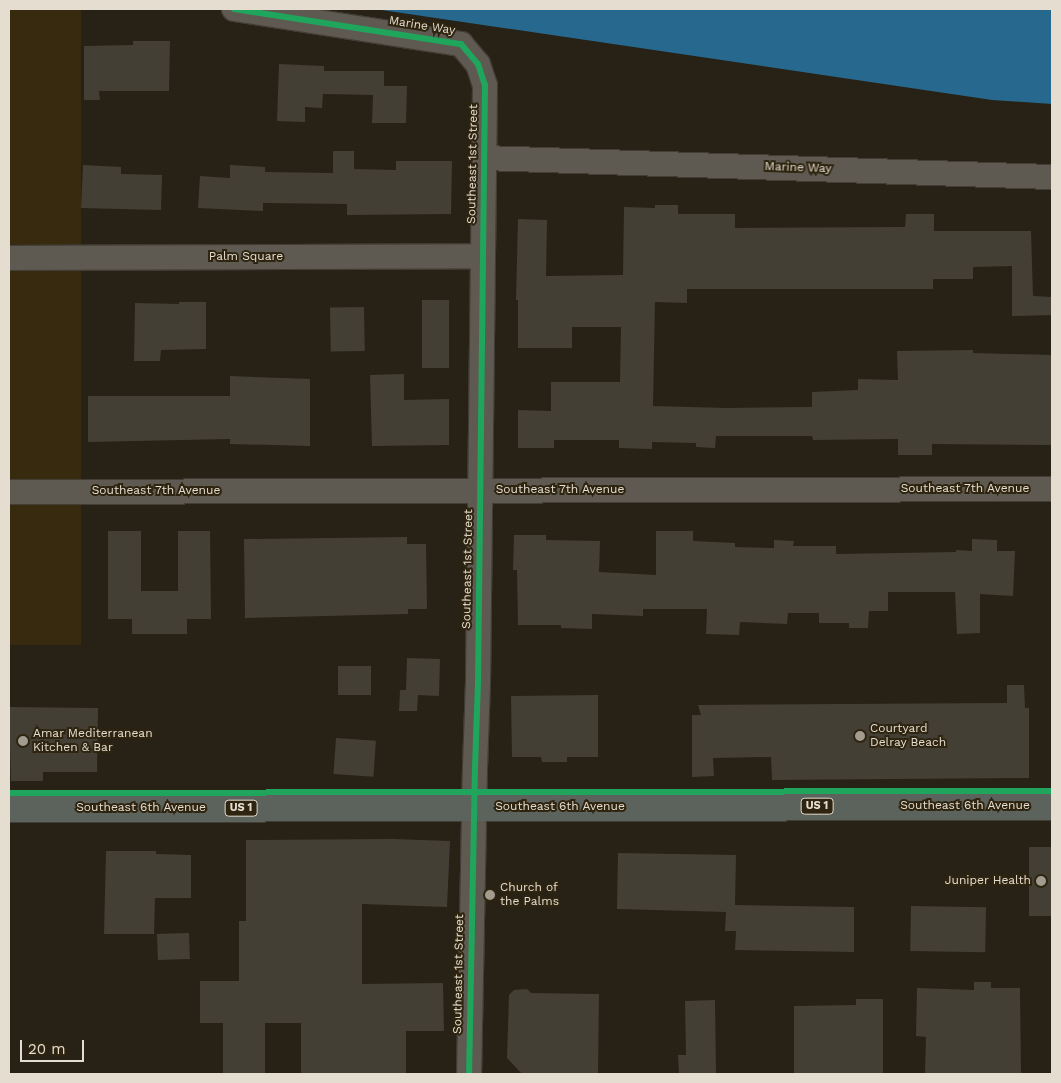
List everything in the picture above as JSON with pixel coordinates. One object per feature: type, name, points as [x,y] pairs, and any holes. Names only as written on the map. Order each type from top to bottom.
[{"type":"main road","name":"Southeast 6th Avenue","points":[[9,808],[1052,806]]},
{"type":"street","name":"Marine Way","points":[[234,9],[461,44],[478,64]]},
{"type":"street","name":"Southeast 1st Street","points":[[469,1074],[478,682],[485,86],[478,64]]},
{"type":"street","name":"Marine Way","points":[[484,158],[1052,177]]},
{"type":"street","name":"Palm Square","points":[[9,258],[483,256]]},
{"type":"street","name":"Southeast 7th Avenue","points":[[9,492],[1052,489]]},
{"type":"shaded area","points":[[9,9],[81,9],[81,645],[9,645]]},
{"type":"water","points":[[375,9],[1052,9],[1052,104],[992,100]]},
{"type":"building","points":[[133,41],[170,41],[169,91],[99,91],[100,100],[84,100],[84,46],[133,45]]},
{"type":"building","points":[[279,64],[324,66],[324,71],[384,71],[384,86],[407,86],[406,123],[372,123],[373,95],[323,94],[322,108],[305,107],[305,122],[277,121]]},
{"type":"building","points":[[333,151],[354,151],[354,169],[396,170],[396,161],[452,161],[451,214],[347,215],[347,204],[263,203],[263,211],[198,208],[200,176],[230,178],[230,165],[265,167],[265,172],[333,173]]},
{"type":"building","points":[[83,165],[121,167],[121,174],[162,175],[161,210],[81,208]]},
{"type":"building","points":[[655,205],[678,205],[678,214],[735,214],[735,228],[905,227],[906,214],[934,214],[934,231],[1031,231],[1033,296],[1052,297],[1052,315],[1012,316],[1012,266],[973,267],[973,279],[933,279],[933,289],[687,289],[687,303],[655,302],[653,406],[726,408],[812,407],[812,392],[858,390],[858,379],[898,380],[897,351],[973,350],[973,353],[1052,355],[1052,445],[932,444],[932,455],[898,455],[898,439],[813,440],[812,436],[716,436],[715,448],[696,447],[696,443],[652,442],[652,449],[619,448],[619,440],[554,440],[554,448],[518,448],[518,410],[551,411],[551,382],[620,382],[621,327],[572,327],[572,348],[518,348],[518,300],[516,300],[518,219],[547,220],[546,276],[623,275],[624,207],[655,208]]},
{"type":"building","points":[[422,300],[449,300],[449,368],[422,368]]},
{"type":"building","points":[[179,302],[206,302],[206,349],[161,350],[160,361],[134,361],[135,303],[179,304]]},
{"type":"building","points":[[364,307],[365,351],[331,352],[330,308]]},
{"type":"building","points":[[404,374],[404,400],[449,399],[449,445],[372,446],[370,375]]},
{"type":"building","points":[[230,376],[310,379],[310,446],[230,444],[230,439],[88,442],[88,396],[230,396]]},
{"type":"building","points":[[108,531],[141,531],[141,591],[178,591],[178,531],[210,531],[211,619],[187,619],[187,634],[132,634],[132,619],[108,619]]},
{"type":"building","points":[[656,531],[693,531],[693,541],[735,543],[735,547],[774,548],[774,540],[794,541],[793,546],[836,546],[836,554],[972,551],[972,539],[997,540],[997,551],[1015,551],[1013,596],[980,594],[980,633],[957,634],[955,592],[888,592],[888,611],[869,611],[868,628],[849,628],[849,623],[819,623],[819,613],[788,613],[787,624],[740,622],[739,635],[706,634],[707,609],[643,609],[643,616],[592,614],[592,629],[561,628],[561,625],[518,625],[517,570],[513,570],[514,535],[546,535],[546,540],[600,541],[599,572],[656,575]]},
{"type":"building","points":[[407,537],[407,544],[426,544],[427,609],[408,609],[408,614],[245,618],[244,539]]},
{"type":"building","points":[[407,658],[440,659],[439,696],[418,695],[417,711],[399,711],[400,690],[406,690]]},
{"type":"building","points":[[338,666],[371,666],[371,695],[338,695]]},
{"type":"building","name":"Courtyard Delray Beach","points":[[1007,685],[1024,685],[1025,708],[1029,708],[1029,778],[772,780],[771,757],[713,758],[714,776],[692,777],[692,715],[701,715],[698,705],[1007,703]]},
{"type":"building","points":[[598,695],[598,757],[567,757],[567,762],[542,762],[541,757],[512,757],[511,696]]},
{"type":"building","points":[[9,707],[98,708],[97,772],[43,772],[43,781],[11,781]]},
{"type":"building","points":[[336,738],[376,741],[373,777],[333,774]]},
{"type":"building","points":[[393,839],[450,841],[447,907],[362,904],[362,984],[443,983],[444,1031],[406,1031],[406,1074],[301,1074],[301,1023],[265,1023],[265,1074],[223,1074],[223,1023],[200,1023],[200,981],[239,981],[239,921],[246,921],[246,840]]},
{"type":"building","name":"Juniper Health","points":[[1029,847],[1052,847],[1052,916],[1029,916]]},
{"type":"building","points":[[106,851],[156,851],[156,854],[191,855],[191,898],[155,898],[154,934],[104,934]]},
{"type":"building","points":[[618,853],[736,855],[735,905],[854,907],[854,952],[735,950],[736,931],[725,931],[726,912],[617,909]]},
{"type":"building","points":[[911,906],[986,907],[985,952],[910,951]]},
{"type":"building","points":[[189,933],[190,959],[158,960],[157,934]]},
{"type":"building","points":[[974,982],[991,982],[991,988],[1020,988],[1021,1074],[925,1074],[926,1037],[916,1036],[917,988],[974,990]]},
{"type":"building","points":[[527,989],[531,993],[599,994],[598,1074],[522,1074],[507,1058],[509,995],[514,990]]},
{"type":"building","points":[[856,999],[883,999],[883,1074],[794,1074],[794,1006],[856,1005]]},
{"type":"building","points":[[715,1000],[716,1074],[679,1074],[678,1055],[686,1055],[685,1001]]},
{"type":"cycle path","points":[[234,9],[461,44],[478,64],[485,85],[478,682],[469,1074]]},
{"type":"cycle path","points":[[9,793],[1052,791]]},
{"type":"place","name":"Courtyard Delray Beach","points":[[860,736]]},
{"type":"place","name":"Amar Mediterranean Kitchen & Bar","points":[[23,741]]},
{"type":"place","name":"Juniper Health","points":[[1041,881]]},
{"type":"place","name":"Church of the Palms","points":[[490,895]]}]
